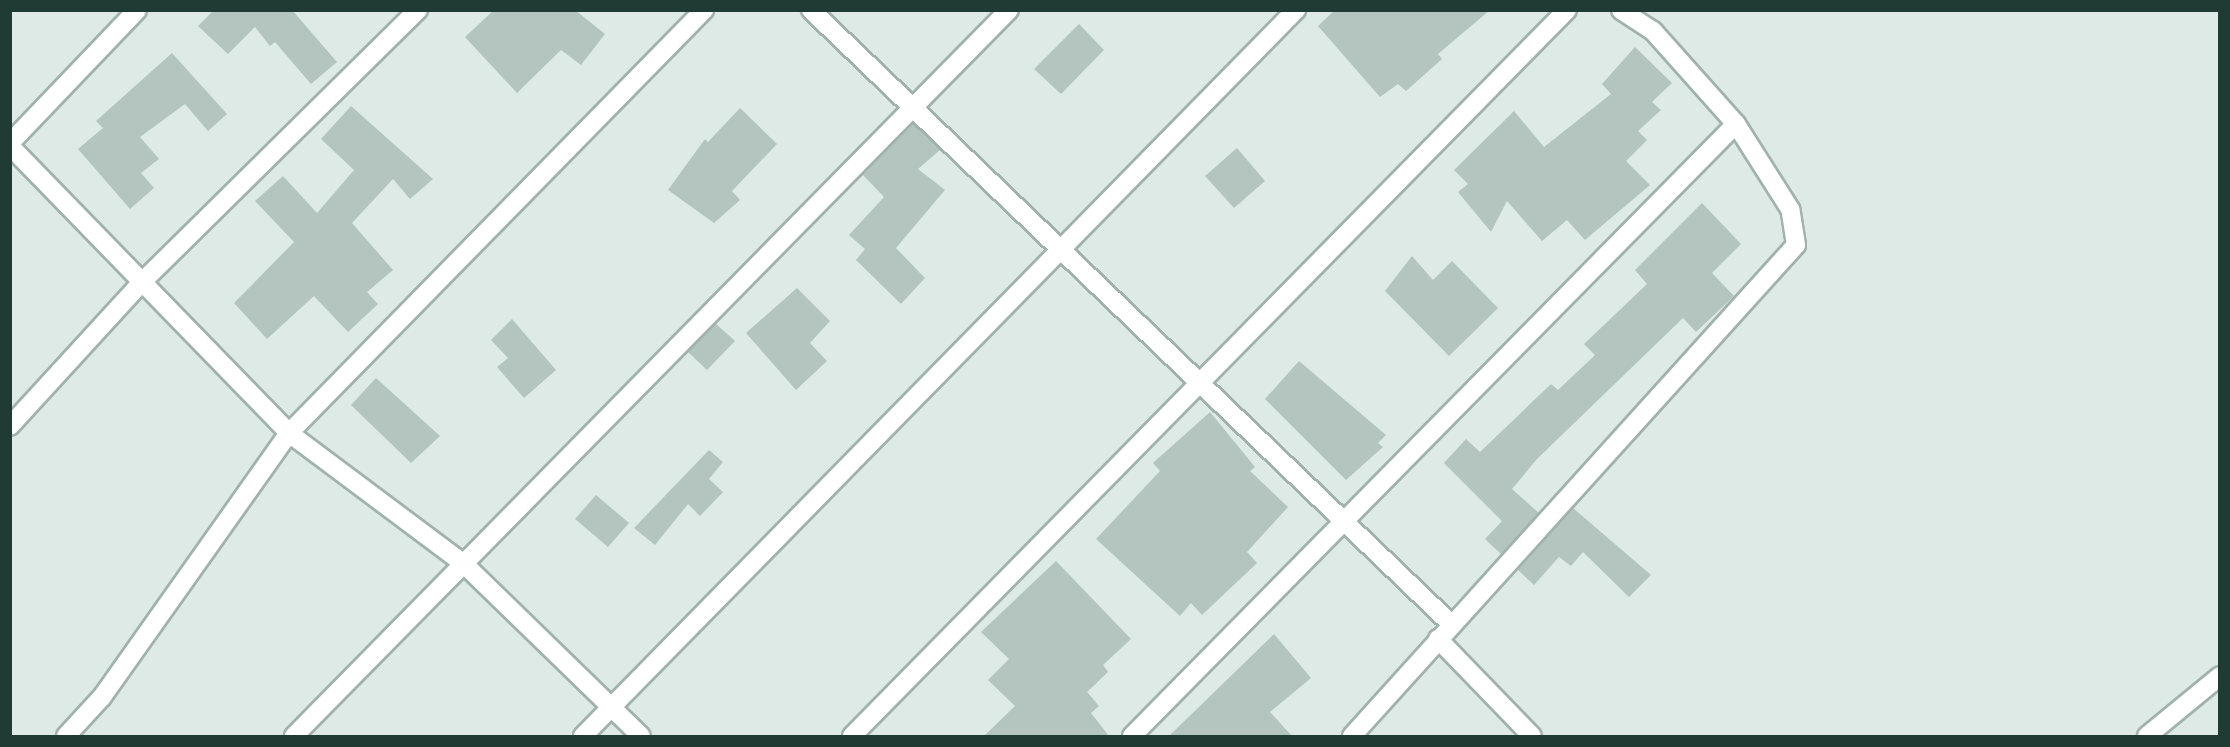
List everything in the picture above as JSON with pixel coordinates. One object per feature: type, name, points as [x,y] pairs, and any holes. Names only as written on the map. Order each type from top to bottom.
[{"type":"street","points":[[137,10],[10,145],[144,280],[289,433],[463,563],[641,736]]},
{"type":"street","points":[[10,426],[144,280],[418,10]]},
{"type":"street","points":[[66,736],[102,697],[289,433],[704,10]]},
{"type":"street","points":[[811,10],[911,110],[1062,254],[1202,382],[1344,524],[1451,624]]},
{"type":"street","points":[[294,736],[1009,10]]},
{"type":"street","points":[[583,736],[1062,254],[1296,10]]},
{"type":"street","points":[[852,736],[1567,10]]},
{"type":"street","points":[[1352,736],[1796,245],[1790,209],[1736,124],[1653,31],[1621,10]]},
{"type":"street","points":[[1132,736],[1344,524],[1736,124]]},
{"type":"street","points":[[1438,639],[1532,736]]},
{"type":"street","points":[[2147,736],[2220,676]]},
{"type":"building","points":[[214,10],[292,10],[337,62],[311,84],[275,42],[270,46],[255,27],[228,54],[198,26]]},
{"type":"building","points":[[494,10],[575,10],[605,34],[581,65],[561,50],[517,93],[465,37]]},
{"type":"building","points":[[1335,10],[1490,10],[1438,54],[1442,59],[1406,91],[1398,84],[1380,97],[1318,26]]},
{"type":"building","points":[[1079,24],[1104,50],[1061,94],[1034,69]]},
{"type":"building","points":[[1635,47],[1672,83],[1652,102],[1661,110],[1638,131],[1647,140],[1626,161],[1650,185],[1585,240],[1567,220],[1542,241],[1507,201],[1491,232],[1458,192],[1468,184],[1454,170],[1514,111],[1544,147],[1611,94],[1602,84]]},
{"type":"building","points":[[172,53],[227,114],[208,131],[185,104],[140,137],[159,159],[141,173],[154,188],[130,209],[78,149],[103,128],[96,121]]},
{"type":"building","points":[[351,106],[433,179],[410,199],[393,179],[352,223],[393,270],[367,292],[378,304],[348,332],[314,296],[267,339],[234,303],[294,242],[255,201],[283,176],[317,213],[354,170],[321,139]]},
{"type":"building","points":[[740,108],[777,144],[732,191],[740,200],[714,223],[668,190],[705,139],[708,142]]},
{"type":"building","points":[[913,123],[940,150],[918,169],[945,190],[896,248],[925,278],[901,304],[856,260],[865,249],[849,235],[884,197],[863,175]]},
{"type":"building","points":[[1237,148],[1265,181],[1234,208],[1205,176]]},
{"type":"building","points":[[1702,203],[1741,244],[1712,273],[1734,296],[1696,332],[1683,318],[1537,459],[1512,489],[1539,513],[1501,554],[1485,539],[1502,521],[1444,463],[1466,439],[1480,452],[1551,384],[1558,390],[1595,355],[1584,344],[1647,284],[1635,270]]},
{"type":"building","points":[[1412,256],[1433,280],[1452,261],[1498,308],[1449,356],[1385,291]]},
{"type":"building","points":[[797,288],[830,321],[810,343],[827,361],[796,390],[746,333]]},
{"type":"building","points":[[512,319],[556,370],[524,398],[497,367],[508,358],[491,340]]},
{"type":"building","points":[[716,324],[735,341],[707,370],[688,352]]},
{"type":"building","points":[[1299,361],[1386,435],[1378,443],[1383,447],[1346,480],[1265,399]]},
{"type":"building","points":[[376,378],[440,436],[411,463],[351,405]]},
{"type":"building","points":[[1210,412],[1255,467],[1250,471],[1288,507],[1247,552],[1257,563],[1202,615],[1191,603],[1180,616],[1096,539],[1160,471],[1153,463]]},
{"type":"building","points":[[709,450],[723,462],[709,479],[723,492],[700,516],[688,504],[655,545],[634,528]]},
{"type":"building","points":[[596,495],[629,523],[608,547],[575,519]]},
{"type":"building","points":[[1573,508],[1651,575],[1629,597],[1583,552],[1571,566],[1559,557],[1534,585],[1518,570]]},
{"type":"building","points":[[1056,561],[1131,639],[1103,665],[1108,672],[1087,692],[1099,706],[1091,713],[1109,736],[984,736],[1015,706],[988,680],[1009,659],[981,632]]},
{"type":"building","points":[[1274,634],[1311,678],[1270,712],[1292,736],[1169,736]]}]
